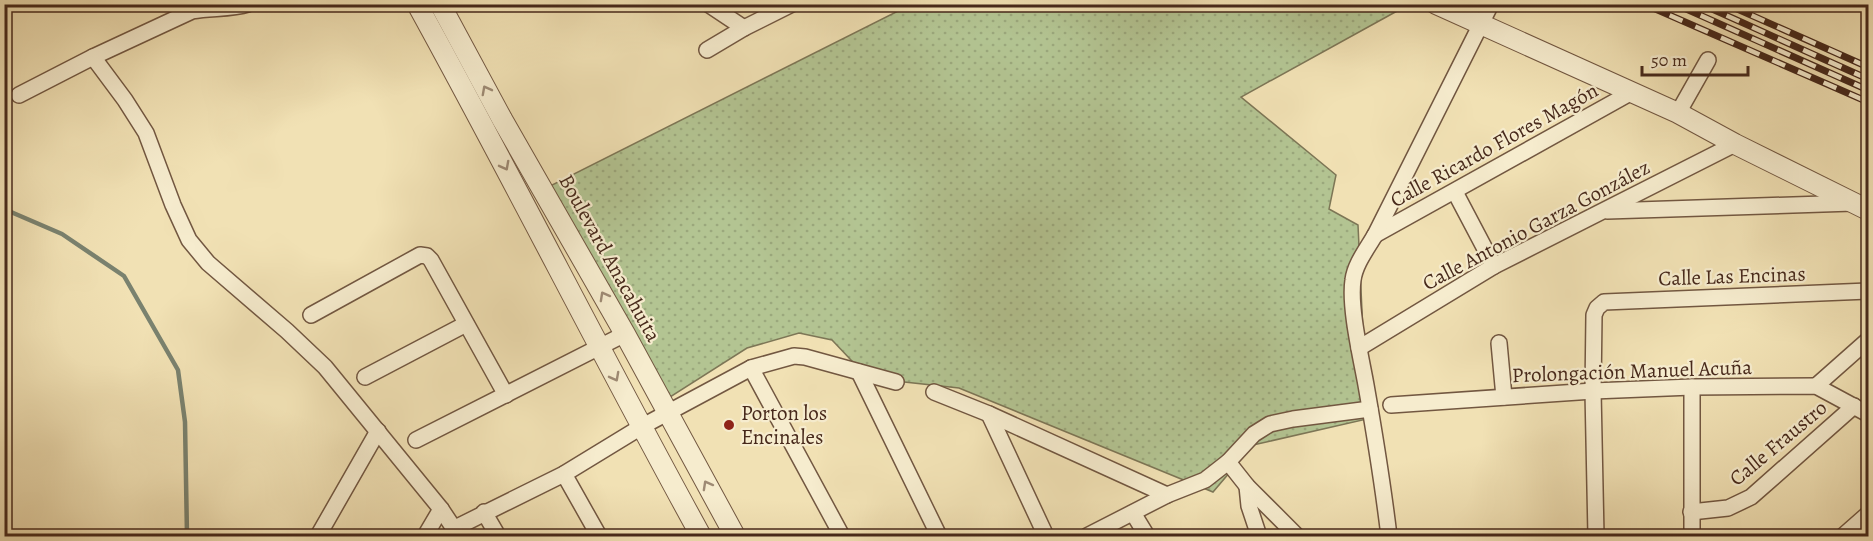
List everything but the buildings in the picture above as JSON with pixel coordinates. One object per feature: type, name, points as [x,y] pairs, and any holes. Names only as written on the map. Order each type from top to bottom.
[{"type":"street","points":[[19,95],[93,57],[192,11],[248,4]]},
{"type":"street","name":"Boulevard Anacahuita","points":[[417,4],[625,334],[735,537]]},
{"type":"street","name":"Boulevard Anacahuita","points":[[440,4],[494,125],[600,348],[701,537]]},
{"type":"street","points":[[708,4],[744,28]]},
{"type":"street","points":[[707,50],[792,4]]},
{"type":"street","points":[[1436,4],[1480,26],[1678,113],[1735,144],[1861,206]]},
{"type":"street","points":[[1389,537],[1382,474],[1359,348],[1352,293],[1353,279],[1356,267],[1375,235],[1491,4]]},
{"type":"street","points":[[93,57],[125,100],[146,134],[189,240],[208,263],[325,367],[441,508],[457,532],[484,512],[564,474],[641,427],[752,368],[794,356],[896,382]]},
{"type":"street","points":[[1678,113],[1708,60]]},
{"type":"street","name":"Calle Ricardo Flores Magón","points":[[1375,235],[1632,92]]},
{"type":"street","name":"Calle Antonio Garza González","points":[[1359,348],[1494,266],[1735,144]]},
{"type":"street","points":[[1455,192],[1494,266]]},
{"type":"street","points":[[1601,211],[1861,206]]},
{"type":"street","points":[[311,315],[423,255],[431,260],[506,395]]},
{"type":"street","name":"Calle Las Encinas","points":[[1593,391],[1594,315],[1599,305],[1604,302],[1869,291]]},
{"type":"street","points":[[365,377],[466,324]]},
{"type":"street","points":[[416,440],[625,334]]},
{"type":"street","points":[[1816,386],[1869,340]]},
{"type":"street","points":[[1499,343],[1504,397]]},
{"type":"street","points":[[752,368],[842,537]]},
{"type":"street","points":[[859,372],[939,537]]},
{"type":"street","name":"Prolongación Manuel Acuña","points":[[1391,405],[1593,391],[1816,386],[1869,414]]},
{"type":"street","points":[[1692,387],[1692,537]]},
{"type":"street","points":[[1593,391],[1596,537]]},
{"type":"street","points":[[934,392],[989,414],[1167,495]]},
{"type":"street","name":"Calle Fraustro","points":[[1691,512],[1728,508],[1751,497],[1854,406]]},
{"type":"street","points":[[1088,537],[1167,495],[1205,480],[1228,462],[1254,434],[1270,424],[1370,409]]},
{"type":"street","points":[[989,414],[1046,537]]},
{"type":"street","points":[[318,537],[378,431]]},
{"type":"street","points":[[1228,462],[1246,486],[1297,537]]},
{"type":"street","points":[[564,474],[599,537]]},
{"type":"street","points":[[1246,486],[1249,506],[1259,537]]},
{"type":"street","points":[[425,537],[441,508]]},
{"type":"street","points":[[484,512],[498,537]]},
{"type":"street","points":[[1133,513],[1147,537]]},
{"type":"street","points":[[1843,537],[1869,514]]},
{"type":"green space","points":[[910,5],[1408,5],[1241,97],[1336,175],[1329,209],[1358,225],[1367,419],[1253,445],[1213,492],[959,388],[868,378],[832,340],[799,333],[747,348],[656,406],[548,187]]},
{"type":"waterway","points":[[4,209],[62,234],[124,276],[178,370],[185,422],[187,536]]},
{"type":"railway","points":[[1644,4],[1868,102]]},
{"type":"railway","points":[[1675,4],[1868,90]]},
{"type":"railway","points":[[1701,4],[1868,79]]},
{"type":"railway","points":[[1726,4],[1868,67]]},
{"type":"place","name":"Porton los Encinales","points":[[729,425]]}]
